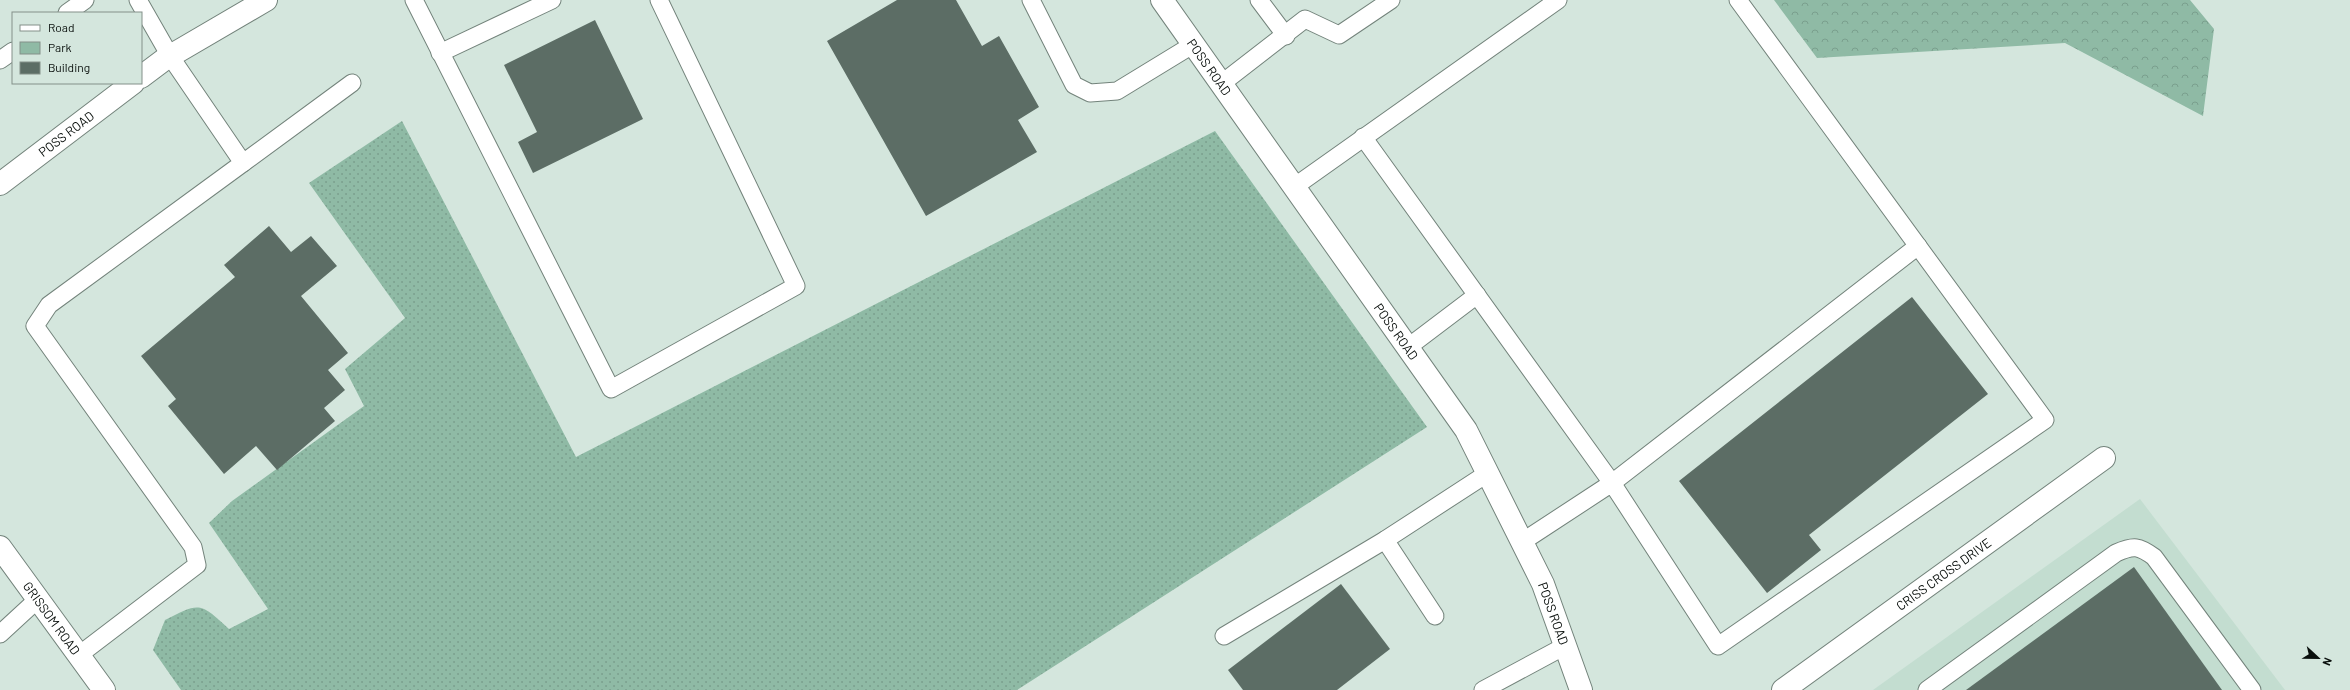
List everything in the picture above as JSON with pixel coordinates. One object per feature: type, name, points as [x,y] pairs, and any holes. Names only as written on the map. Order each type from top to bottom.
[{"type":"street","points":[[142,76],[170,56],[266,0]]},
{"type":"street","name":"POSS ROAD","points":[[1162,0],[1466,430],[1543,584],[1581,690]]},
{"type":"street","name":"POSS ROAD","points":[[0,184],[132,84]]},
{"type":"street","name":"CRISS CROSS DRIVE","points":[[1783,690],[2104,458]]},
{"type":"street","name":"GRISSOM ROAD","points":[[0,547],[104,690]]},
{"type":"lane","points":[[68,12],[85,0]]},
{"type":"lane","points":[[138,0],[170,56],[244,163]]},
{"type":"lane","points":[[414,0],[611,389],[796,286],[659,0]]},
{"type":"lane","points":[[440,53],[552,0]]},
{"type":"lane","points":[[1031,0],[1074,85],[1090,93],[1117,91],[1194,44]]},
{"type":"lane","points":[[1259,0],[1286,36]]},
{"type":"lane","points":[[1220,84],[1286,36],[1305,19],[1340,34],[1391,0]]},
{"type":"lane","points":[[1294,187],[1558,0]]},
{"type":"lane","points":[[1363,137],[1612,483],[1718,646],[2046,420],[1738,0]]},
{"type":"lane","points":[[0,60],[12,52]]},
{"type":"lane","points":[[79,655],[197,565],[193,548],[35,326],[49,305],[352,83]]},
{"type":"lane","points":[[1522,542],[1612,483],[1918,246]]},
{"type":"lane","points":[[1407,348],[1477,295]]},
{"type":"lane","points":[[1224,636],[1385,540],[1488,474]]},
{"type":"lane","points":[[1385,540],[1435,616]]},
{"type":"lane","points":[[1927,690],[2116,553],[2129,547],[2142,548],[2154,557],[2252,690]]},
{"type":"lane","points":[[0,634],[38,599]]},
{"type":"lane","points":[[1488,689],[1565,646]]},
{"type":"shaded area","points":[[2140,499],[2285,690],[1873,690]]},
{"type":"green space","points":[[1774,0],[2190,0],[2214,29],[2203,116],[2065,43],[1817,58]]},
{"type":"green space","points":[[402,121],[576,457],[1215,131],[1427,427],[1017,690],[181,690],[153,650],[165,620],[186,610],[199,608],[212,614],[229,629],[268,609],[209,523],[232,501],[364,406],[345,369],[405,318],[309,183]]},
{"type":"building","points":[[897,0],[956,0],[982,46],[999,36],[1039,107],[1018,120],[1037,152],[926,216],[827,41]]},
{"type":"building","points":[[595,20],[643,119],[533,173],[518,142],[537,132],[504,65]]},
{"type":"building","points":[[269,226],[291,252],[311,236],[337,266],[301,296],[348,353],[328,370],[345,390],[324,408],[335,421],[277,470],[256,446],[224,474],[168,406],[176,399],[141,356],[235,277],[224,265]]},
{"type":"building","points":[[1912,297],[1988,394],[1809,535],[1821,550],[1767,593],[1679,481]]},
{"type":"building","points":[[2134,567],[2222,690],[1966,690]]},
{"type":"building","points":[[1341,584],[1390,649],[1337,690],[1243,690],[1228,670]]}]
